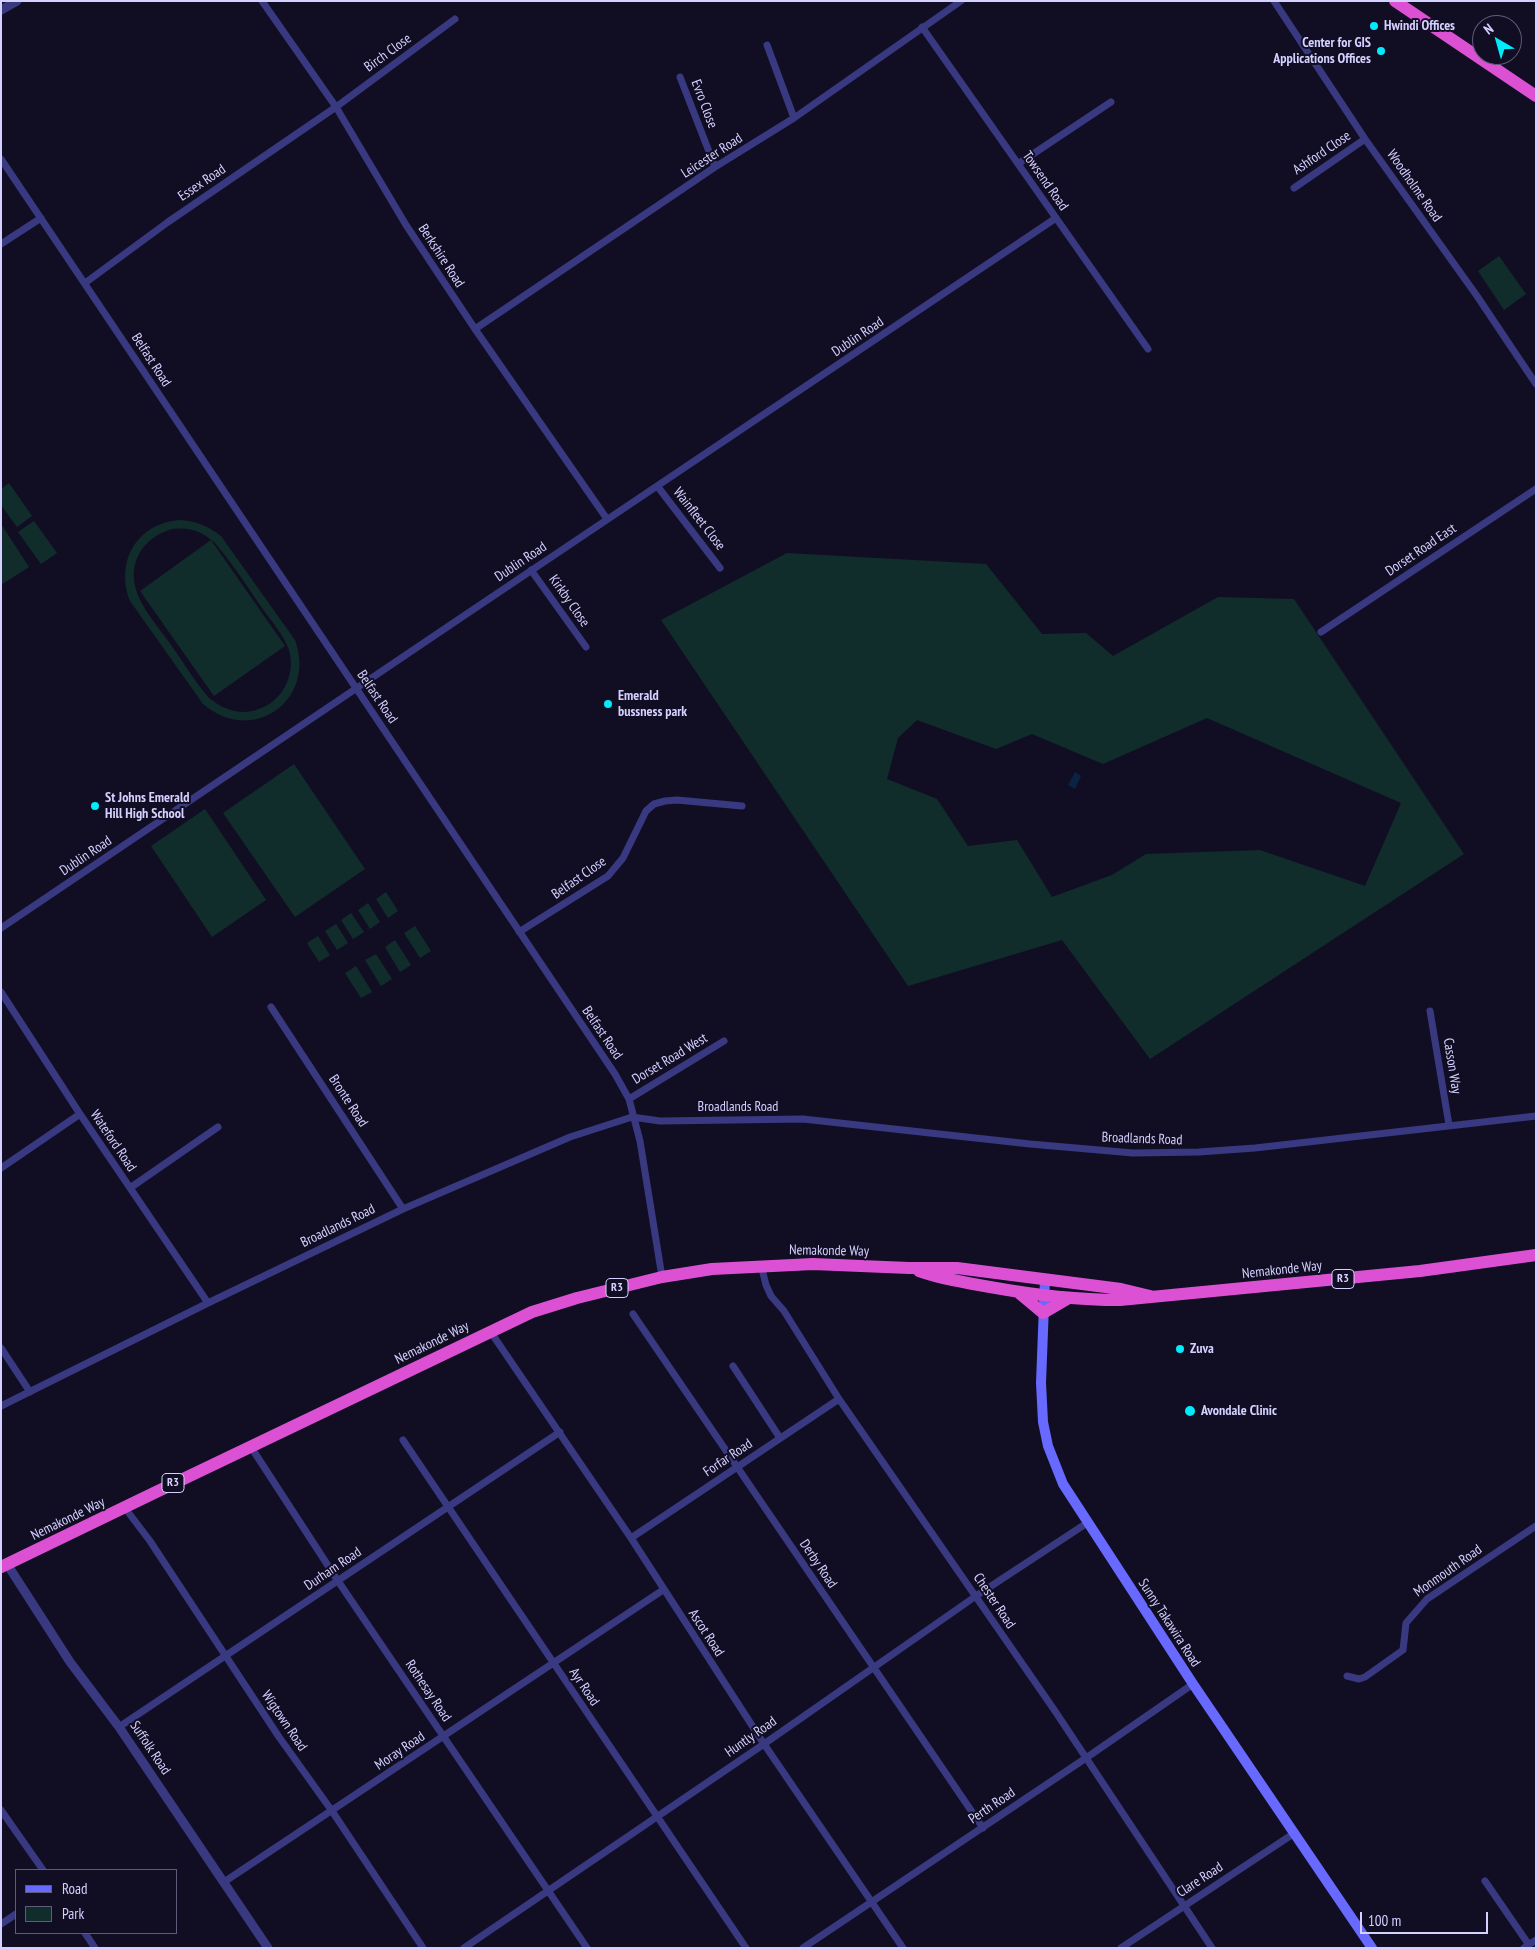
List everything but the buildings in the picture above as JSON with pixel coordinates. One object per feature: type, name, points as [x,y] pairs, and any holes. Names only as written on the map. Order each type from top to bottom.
[{"type":"highway","points":[[1395,1],[1536,96]]},
{"type":"highway","name":"Nemakonde Way","points":[[909,1268],[948,1280],[1019,1293],[1067,1299],[1120,1300],[1410,1272],[1536,1255]]},
{"type":"highway","name":"Nemakonde Way","points":[[4,1566],[532,1312],[662,1277],[712,1269],[761,1265],[813,1264],[957,1268],[1121,1289],[1150,1296]]},
{"type":"highway","points":[[1019,1293],[1043,1314],[1067,1299]]},
{"type":"main road","name":"Sunny Takawira Road","points":[[1045,1279],[1041,1383],[1045,1430],[1063,1484],[1193,1684],[1372,1948]]},
{"type":"street","points":[[1,10],[17,1]]},
{"type":"street","name":"Berkshire Road","points":[[262,1],[336,107],[406,225],[475,330],[607,519]]},
{"type":"street","name":"Leicester Road","points":[[475,330],[715,167],[794,118],[961,1]]},
{"type":"street","name":"Woodholme Road","points":[[1274,1],[1365,139],[1477,296],[1536,384]]},
{"type":"street","name":"Birch Close","points":[[336,107],[455,19]]},
{"type":"street","name":"Towsend Road","points":[[922,27],[1148,349]]},
{"type":"street","points":[[767,45],[794,118]]},
{"type":"street","name":"Evro Close","points":[[680,78],[715,167]]},
{"type":"street","points":[[1018,164],[1111,102]]},
{"type":"street","name":"Essex Road","points":[[85,283],[168,222],[336,107]]},
{"type":"street","name":"Ashford Close","points":[[1294,188],[1365,139]]},
{"type":"street","name":"Belfast Road","points":[[1,159],[157,392],[232,500],[356,690],[615,1074],[628,1099],[640,1141],[662,1277]]},
{"type":"street","points":[[1,244],[41,218]]},
{"type":"street","name":"Dublin Road","points":[[1,928],[1056,218]]},
{"type":"street","name":"Wainfleet Close","points":[[658,486],[720,568]]},
{"type":"street","name":"Dorset Road East","points":[[1321,632],[1536,489]]},
{"type":"street","name":"Kirkby Close","points":[[531,570],[586,648]]},
{"type":"street","name":"Belfast Close","points":[[519,932],[608,876],[623,858],[646,810],[654,804],[676,800],[742,806]]},
{"type":"street","name":"Wateford Road","points":[[1,992],[80,1114],[208,1303]]},
{"type":"street","name":"Bronte Road","points":[[271,1007],[403,1209]]},
{"type":"street","name":"Casson Way","points":[[1430,1011],[1449,1125]]},
{"type":"street","name":"Dorset Road West","points":[[628,1099],[724,1040]]},
{"type":"street","points":[[1,1168],[80,1114]]},
{"type":"street","name":"Broadlands Road","points":[[1,1406],[403,1209],[570,1137],[632,1117],[660,1121],[802,1119],[1030,1144],[1133,1153],[1199,1152],[1246,1148],[1536,1116]]},
{"type":"street","points":[[130,1188],[218,1127]]},
{"type":"street","name":"Chester Road","points":[[761,1265],[771,1296],[784,1311],[839,1399],[976,1596],[1212,1948]]},
{"type":"street","name":"Derby Road","points":[[633,1314],[983,1828]]},
{"type":"street","name":"Ascot Road","points":[[490,1331],[631,1538],[764,1744],[903,1948]]},
{"type":"street","points":[[1,1348],[30,1392]]},
{"type":"street","points":[[733,1366],[780,1438]]},
{"type":"street","name":"Forfar Road","points":[[631,1538],[839,1399]]},
{"type":"street","name":"Durham Road","points":[[119,1727],[560,1432]]},
{"type":"street","name":"Ayr Road","points":[[403,1440],[746,1948]]},
{"type":"street","name":"Rothesay Road","points":[[250,1447],[338,1581],[587,1948]]},
{"type":"street","name":"Wigtown Road","points":[[126,1508],[423,1948]]},
{"type":"street","name":"Huntly Road","points":[[464,1948],[764,1744],[872,1667],[1052,1544],[1087,1523]]},
{"type":"street","name":"Monmouth Road","points":[[1347,1676],[1359,1679],[1365,1677],[1403,1650],[1406,1623],[1427,1599],[1536,1526]]},
{"type":"street","name":"Suffolk Road","points":[[4,1566],[70,1662],[119,1727],[268,1948]]},
{"type":"street","name":"Moray Road","points":[[224,1882],[664,1590]]},
{"type":"street","name":"Perth Road","points":[[803,1948],[983,1828],[1193,1684]]},
{"type":"street","points":[[1,1810],[42,1869]]},
{"type":"street","name":"Clare Road","points":[[1121,1948],[1293,1834]]},
{"type":"street","points":[[1485,1881],[1526,1946],[1536,1940]]},
{"type":"street","points":[[1,1924],[15,1915]]},
{"type":"street","points":[[86,1934],[95,1948]]},
{"type":"green space","points":[[1499,256],[1526,294],[1504,310],[1478,271]]},
{"type":"green space","points":[[9,483],[32,516],[17,527],[1,505],[1,489]]},
{"type":"green space","points":[[179,520],[196,523],[211,529],[221,536],[295,640],[299,662],[297,682],[288,698],[276,711],[259,718],[241,720],[222,716],[203,704],[130,601],[125,572],[133,547],[141,537],[164,523]],"holes":[[[172,529],[190,529],[205,535],[215,543],[287,644],[291,668],[286,686],[275,700],[259,709],[246,712],[233,711],[209,698],[148,614],[136,591],[134,567],[145,545],[157,535]]]},
{"type":"green space","points":[[34,521],[57,553],[41,564],[18,532]]},
{"type":"green space","points":[[1,524],[29,567],[1,585]]},
{"type":"green space","points":[[211,540],[285,646],[214,696],[140,591]]},
{"type":"green space","points":[[787,553],[986,564],[1042,634],[1086,633],[1113,656],[1218,597],[1294,599],[1464,854],[1150,1059],[1062,940],[908,986],[661,620]],"holes":[[[1207,718],[1401,803],[1365,886],[1260,850],[1146,854],[1112,875],[1052,897],[1017,840],[968,846],[937,799],[887,779],[898,738],[917,720],[996,749],[1032,734],[1103,764]]]},
{"type":"green space","points":[[294,764],[365,869],[295,917],[223,813]]},
{"type":"green space","points":[[205,809],[266,900],[212,937],[151,846]]},
{"type":"green space","points":[[386,892],[398,911],[388,918],[376,899]]},
{"type":"green space","points":[[368,903],[380,922],[370,929],[358,910]]},
{"type":"green space","points":[[351,913],[364,932],[353,939],[341,920]]},
{"type":"green space","points":[[336,924],[348,943],[337,950],[325,931]]},
{"type":"green space","points":[[415,926],[431,951],[420,958],[404,933]]},
{"type":"green space","points":[[318,936],[330,955],[319,962],[307,943]]},
{"type":"green space","points":[[395,940],[411,965],[400,972],[385,947]]},
{"type":"green space","points":[[376,954],[392,979],[381,986],[365,960]]},
{"type":"green space","points":[[356,966],[372,992],[361,998],[345,973]]},
{"type":"water","points":[[1075,772],[1081,776],[1075,789],[1068,785]]},
{"type":"place","name":"Hwindi Offices","points":[[1374,26]]},
{"type":"place","name":"Center for GIS Applications Offices","points":[[1381,51]]},
{"type":"place","name":"Emerald bussness park","points":[[608,704]]},
{"type":"place","name":"St Johns Emerald Hill High School","points":[[95,806]]},
{"type":"place","name":"Zuva","points":[[1180,1349]]},
{"type":"place","name":"Avondale Clinic","points":[[1190,1411]]}]
